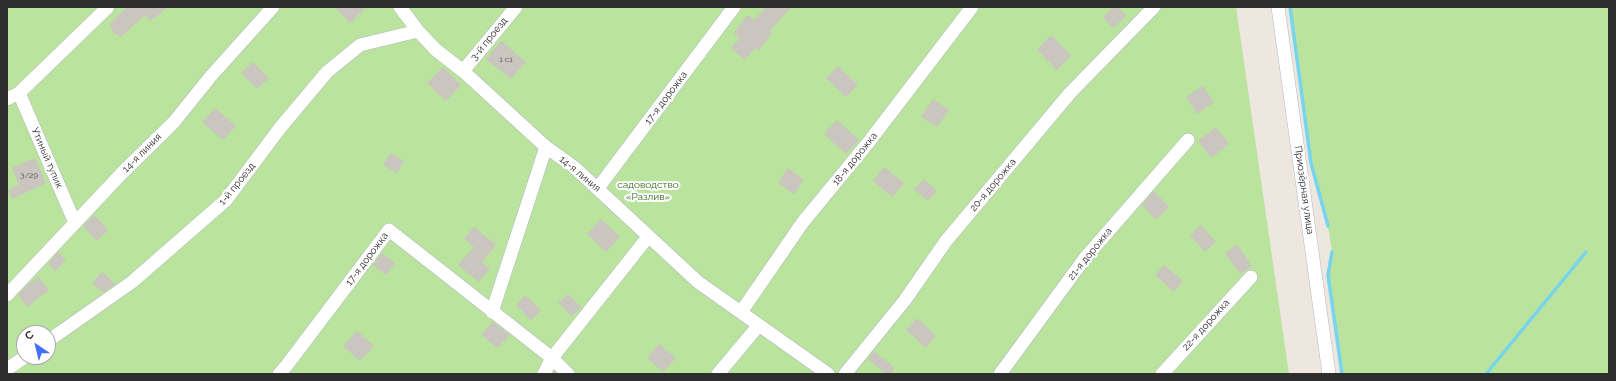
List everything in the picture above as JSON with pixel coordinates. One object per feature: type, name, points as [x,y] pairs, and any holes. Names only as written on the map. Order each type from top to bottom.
[{"type":"street","points":[[7,99],[19,93],[108,7]]},
{"type":"street","name":"14-я линия","points":[[7,295],[123,172],[174,122],[211,76],[273,7]]},
{"type":"street","name":"14-я линия","points":[[400,7],[418,32],[436,50],[463,71],[546,147],[574,167],[598,188],[648,237],[698,282],[759,325],[821,372]]},
{"type":"street","name":"3-й проезд","points":[[463,71],[516,7]]},
{"type":"street","name":"17-я дорожка","points":[[598,188],[734,7]]},
{"type":"street","name":"18-я дорожка","points":[[741,312],[803,222],[868,143],[972,7]]},
{"type":"street","name":"20-я дорожка","points":[[845,374],[905,300],[946,241],[1060,105],[1154,7]]},
{"type":"street","name":"Приозёрная улица","points":[[1278,7],[1329,374]]},
{"type":"street","name":"1-й проезд","points":[[56,335],[132,282],[226,200],[280,128],[328,72],[360,45],[418,32]]},
{"type":"street","name":"Утиный тупик","points":[[19,93],[75,223]]},
{"type":"street","name":"21-я дорожка","points":[[1000,374],[1085,258],[1188,140]]},
{"type":"street","points":[[492,312],[546,147]]},
{"type":"street","name":"17-я дорожка","points":[[279,374],[389,230],[552,358],[568,374]]},
{"type":"street","points":[[544,374],[552,358],[648,237]]},
{"type":"street","name":"22-я дорожка","points":[[1162,374],[1251,277]]},
{"type":"street","points":[[718,374],[759,325]]},
{"type":"street","points":[[7,369],[16,363]]},
{"type":"green space","name":"садоводство «Разлив»","points":[[7,7],[1236,7],[1289,374],[7,374]]},
{"type":"green space","points":[[1290,7],[1609,7],[1609,374],[1342,374],[1328,275],[1332,252],[1328,226],[1311,163]]},
{"type":"building","points":[[127,7],[168,7],[150,21],[145,15],[121,37],[114,33],[109,24]]},
{"type":"building","points":[[334,7],[366,7],[350,23]]},
{"type":"building","points":[[766,7],[791,7],[770,31],[772,33],[759,51],[755,48],[745,60],[731,48],[740,38],[734,33],[747,15],[754,20]]},
{"type":"building","points":[[1114,7],[1118,7],[1126,16],[1113,28],[1103,17]]},
{"type":"building","points":[[1051,35],[1071,55],[1057,70],[1037,50]]},
{"type":"building","points":[[501,41],[526,62],[511,79],[486,59]]},
{"type":"building","points":[[253,62],[269,78],[257,89],[241,73]]},
{"type":"building","points":[[838,66],[858,85],[846,97],[826,78]]},
{"type":"building","points":[[443,67],[461,85],[446,101],[427,83]]},
{"type":"building","points":[[1203,86],[1214,102],[1197,114],[1186,97]]},
{"type":"building","points":[[933,99],[949,110],[937,127],[921,117]]},
{"type":"building","points":[[215,108],[236,126],[223,140],[202,122]]},
{"type":"building","points":[[837,120],[859,140],[846,154],[824,134]]},
{"type":"building","points":[[1216,127],[1229,144],[1211,158],[1198,141]]},
{"type":"building","points":[[390,153],[404,161],[397,173],[383,165]]},
{"type":"building","points":[[35,158],[46,183],[12,199],[8,190],[19,185],[12,168]]},
{"type":"building","points":[[884,167],[904,183],[892,197],[873,181]]},
{"type":"building","points":[[788,168],[804,180],[794,194],[778,183]]},
{"type":"building","points":[[924,179],[937,191],[928,201],[914,189]]},
{"type":"building","points":[[1154,191],[1169,207],[1156,220],[1142,205]]},
{"type":"building","points":[[94,215],[108,230],[97,241],[83,226]]},
{"type":"building","points":[[601,219],[620,237],[606,252],[587,234]]},
{"type":"building","points":[[1201,225],[1216,242],[1205,252],[1190,235]]},
{"type":"building","points":[[474,227],[496,245],[482,262],[490,269],[479,282],[458,265],[474,247],[464,239]]},
{"type":"building","points":[[1237,244],[1252,266],[1240,274],[1225,253]]},
{"type":"building","points":[[58,252],[66,260],[55,271],[48,264]]},
{"type":"building","points":[[382,253],[395,263],[386,275],[373,265]]},
{"type":"building","points":[[1164,265],[1183,281],[1174,292],[1155,275]]},
{"type":"building","points":[[102,272],[116,284],[103,292],[92,283]]},
{"type":"building","points":[[39,277],[49,290],[27,307],[18,295],[27,285]]},
{"type":"building","points":[[568,294],[581,307],[572,316],[558,303]]},
{"type":"building","points":[[525,295],[541,310],[531,320],[516,305]]},
{"type":"building","points":[[917,318],[936,336],[926,348],[906,330]]},
{"type":"building","points":[[493,322],[510,335],[497,348],[481,334]]},
{"type":"building","points":[[357,331],[374,346],[360,361],[343,346]]},
{"type":"building","points":[[659,344],[676,358],[663,372],[647,358]]},
{"type":"building","points":[[874,351],[895,368],[890,374],[886,374],[868,359]]},
{"type":"waterway","points":[[1290,7],[1311,163],[1328,226]]},
{"type":"waterway","points":[[1332,252],[1328,275],[1342,374]]},
{"type":"waterway","points":[[1486,374],[1586,252]]}]
